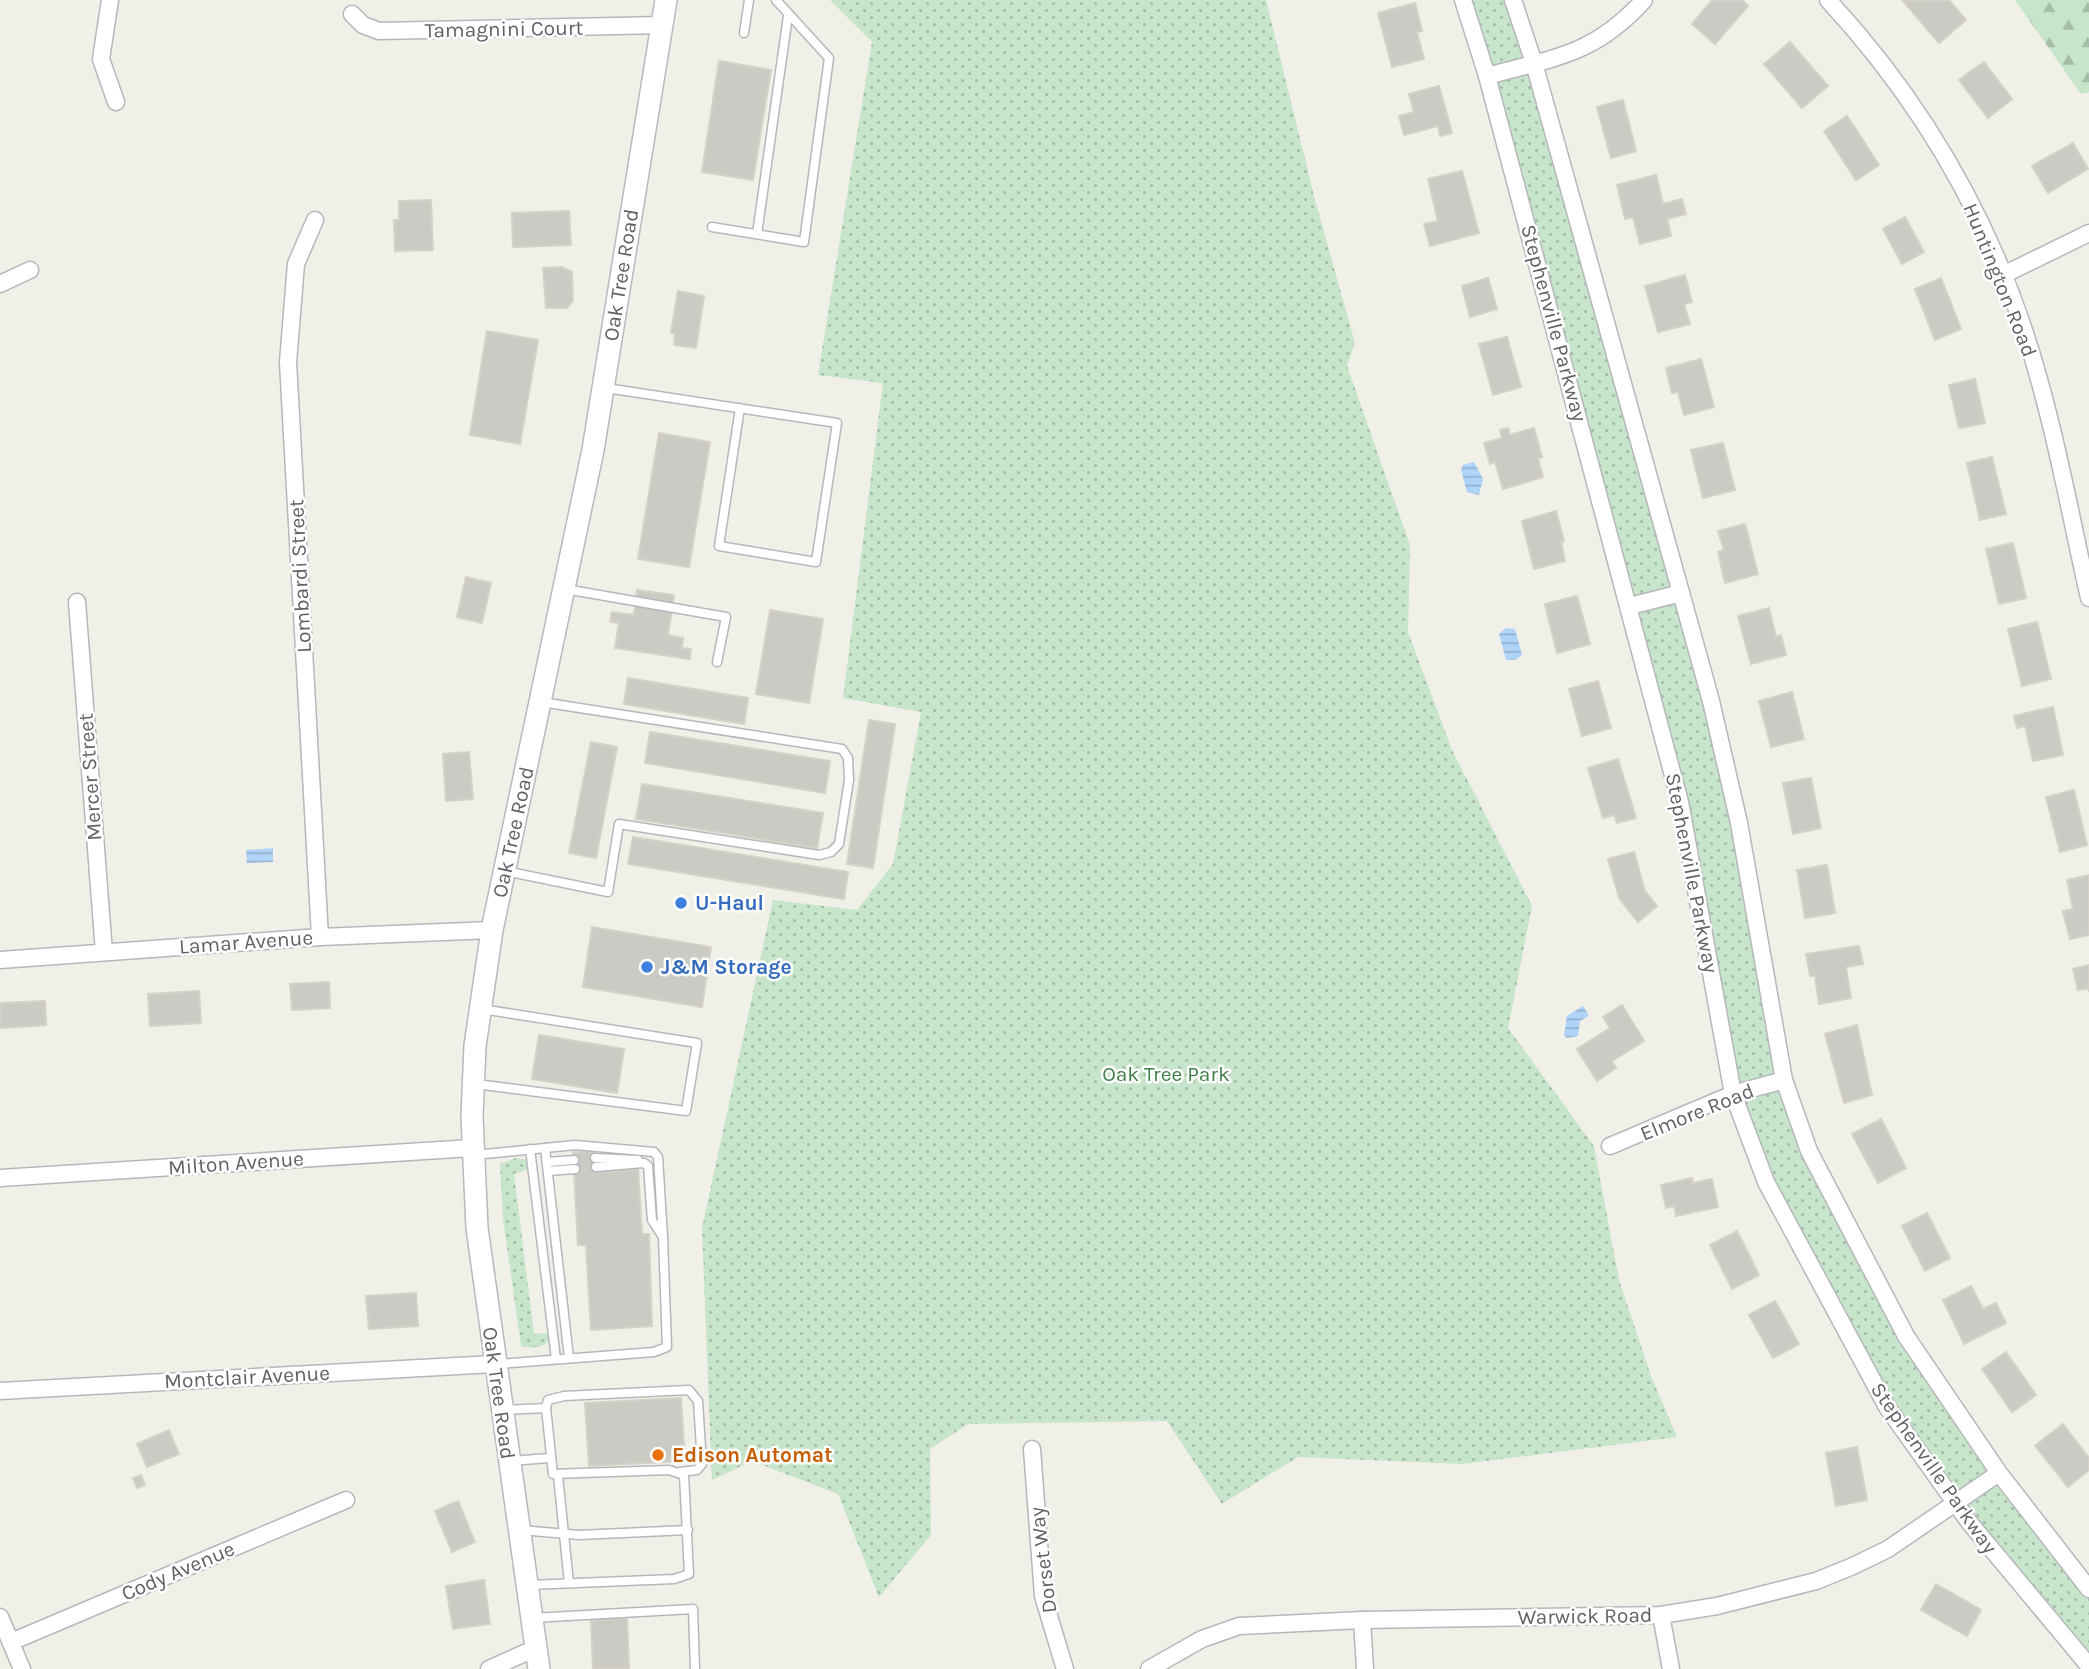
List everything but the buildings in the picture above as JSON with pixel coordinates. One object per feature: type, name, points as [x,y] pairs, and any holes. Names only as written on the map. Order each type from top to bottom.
[{"type":"main road","name":"Oak Tree Road","points":[[538,1659],[494,1364],[477,1227],[472,1152],[473,1083],[480,1009],[492,930],[565,589],[603,387],[666,0]]},
{"type":"street","points":[[110,0],[101,60],[116,102]]},
{"type":"street","name":"Stephenville Parkway","points":[[1463,0],[1488,76],[1630,606],[1680,802],[1733,1094],[1766,1182],[1887,1407],[1956,1503],[2089,1666]]},
{"type":"street","points":[[1513,0],[1534,63],[1711,701],[1739,823],[1784,1080],[1809,1151],[1906,1336],[1999,1473],[2089,1589]]},
{"type":"street","points":[[1488,76],[1595,43],[1622,24],[1644,0]]},
{"type":"street","name":"Huntington Road","points":[[1828,0],[1867,43],[1931,133],[1975,211],[2003,275],[2024,329],[2043,394],[2089,598]]},
{"type":"street","name":"Tamagnini Court","points":[[352,15],[363,25],[379,31],[662,25]]},
{"type":"street","name":"Lombardi Street","points":[[315,220],[296,264],[288,362],[320,937]]},
{"type":"street","points":[[2003,275],[2089,233]]},
{"type":"street","points":[[0,285],[30,270]]},
{"type":"street","points":[[1630,606],[1681,593]]},
{"type":"street","name":"Mercer Street","points":[[77,602],[104,952]]},
{"type":"street","name":"Lamar Avenue","points":[[0,960],[320,937],[492,930]]},
{"type":"street","name":"Elmore Road","points":[[1610,1146],[1733,1094],[1784,1080]]},
{"type":"street","name":"Milton Avenue","points":[[0,1178],[472,1152]]},
{"type":"street","name":"Montclair Avenue","points":[[0,1391],[494,1364]]},
{"type":"street","name":"Dorset Way","points":[[1032,1449],[1043,1596],[1065,1669]]},
{"type":"street","name":"Warwick Road","points":[[1149,1669],[1202,1639],[1239,1626],[1362,1620],[1661,1615],[1717,1606],[1815,1581],[1888,1549],[1999,1473]]},
{"type":"street","name":"Cody Avenue","points":[[11,1642],[346,1500]]},
{"type":"street","points":[[1661,1615],[1671,1669]]},
{"type":"street","points":[[0,1617],[22,1669]]},
{"type":"street","points":[[1362,1620],[1365,1669]]},
{"type":"street","points":[[489,1669],[538,1659]]},
{"type":"lane","points":[[744,33],[749,0]]},
{"type":"lane","points":[[712,227],[803,242],[829,58],[776,0]]},
{"type":"lane","points":[[757,234],[788,16]]},
{"type":"lane","points":[[603,387],[740,408],[837,423],[816,562],[719,546],[740,408]]},
{"type":"lane","points":[[565,589],[726,617],[717,662]]},
{"type":"lane","points":[[505,871],[608,892],[619,824],[819,855],[831,852],[839,844],[849,780],[848,758],[842,749],[541,702]]},
{"type":"lane","points":[[473,1083],[686,1111],[697,1043],[480,1009]]},
{"type":"lane","points":[[472,1152],[575,1145],[654,1152],[658,1157],[667,1346],[654,1352],[494,1364]]},
{"type":"lane","points":[[545,1147],[569,1358]]},
{"type":"lane","points":[[530,1149],[556,1359]]},
{"type":"lane","points":[[596,1163],[644,1163],[650,1171],[652,1220],[663,1237]]},
{"type":"lane","points":[[547,1167],[574,1164]]},
{"type":"lane","points":[[689,1390],[698,1401],[702,1464],[698,1470],[558,1476],[551,1472],[549,1458],[546,1408],[548,1400],[558,1397],[689,1390]]},
{"type":"lane","points":[[501,1410],[546,1408]]},
{"type":"lane","points":[[509,1461],[549,1458]]},
{"type":"lane","points":[[527,1585],[686,1577],[689,1574],[686,1481],[680,1472]]},
{"type":"lane","points":[[558,1476],[569,1583]]},
{"type":"lane","points":[[519,1530],[564,1533],[688,1530]]},
{"type":"lane","points":[[532,1618],[693,1609],[695,1669]]},
{"type":"green space","name":"Oak Tree Park","points":[[830,0],[1266,0],[1315,200],[1355,343],[1347,366],[1410,545],[1408,632],[1452,750],[1532,906],[1508,1028],[1594,1146],[1619,1280],[1651,1376],[1677,1437],[1462,1464],[1298,1457],[1222,1504],[1167,1421],[968,1424],[930,1449],[931,1535],[879,1597],[838,1494],[752,1461],[712,1480],[702,1228],[773,900],[857,910],[893,864],[921,712],[843,698],[883,383],[818,375],[872,42]]},
{"type":"green space","points":[[1463,0],[1513,0],[1711,701],[1795,1116],[1906,1336],[2089,1589],[2089,1666],[1887,1407],[1746,1135],[1696,878]]},
{"type":"green space","points":[[2015,0],[2089,0],[2089,92],[2081,94]]},
{"type":"green space","points":[[516,1158],[528,1160],[529,1169],[514,1174],[534,1334],[549,1333],[550,1338],[545,1344],[533,1347],[521,1346],[503,1218],[500,1164]]},
{"type":"water","points":[[1474,462],[1483,479],[1479,495],[1467,492],[1461,470],[1463,465]]},
{"type":"water","points":[[1506,628],[1515,629],[1522,655],[1515,660],[1506,660],[1499,634]]},
{"type":"water","points":[[273,848],[273,862],[247,863],[246,850]]},
{"type":"water","points":[[1583,1006],[1589,1016],[1580,1021],[1578,1036],[1567,1038],[1564,1035],[1567,1016]]},
{"type":"place","name":"U-Haul","points":[[681,903]]},
{"type":"place","name":"J&M Storage","points":[[647,967]]},
{"type":"place","name":"Edison Automat","points":[[658,1455]]}]
